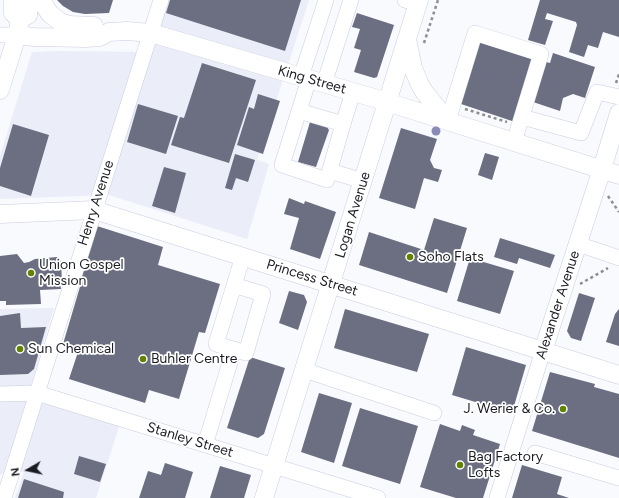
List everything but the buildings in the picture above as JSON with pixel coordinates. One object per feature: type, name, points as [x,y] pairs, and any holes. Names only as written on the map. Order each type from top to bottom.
[{"type":"main road","points":[[0,90],[13,29],[13,0]]},
{"type":"main road","points":[[13,29],[28,15],[30,0]]},
{"type":"main road","points":[[41,0],[50,14],[62,23],[71,25],[100,26],[109,32]]},
{"type":"main road","name":"Logan Avenue","points":[[264,498],[332,284],[387,102],[415,42],[414,1]]},
{"type":"main road","name":"King Street","points":[[13,29],[34,37],[86,38],[100,37],[109,32],[151,33],[387,102],[619,175]]},
{"type":"main road","points":[[415,42],[413,68],[424,94],[448,121]]},
{"type":"main road","name":"Alexander Avenue","points":[[543,351],[619,113]]},
{"type":"main road","name":"Princess Street","points":[[0,214],[94,210],[619,375]]},
{"type":"street","name":"Henry Avenue","points":[[4,498],[161,0]]},
{"type":"street","points":[[311,80],[326,0]]},
{"type":"street","points":[[351,0],[311,80],[299,111],[282,165],[327,180],[353,92]]},
{"type":"street","points":[[448,121],[474,33],[541,54],[514,142]]},
{"type":"street","points":[[522,116],[581,133],[597,92],[619,97]]},
{"type":"street","points":[[299,111],[344,124]]},
{"type":"street","points":[[330,171],[363,181]]},
{"type":"street","points":[[578,244],[616,262]]},
{"type":"street","points":[[234,285],[263,294],[246,353],[216,344],[234,285],[243,256]]},
{"type":"street","points":[[205,445],[234,349]]},
{"type":"street","name":"Alexander Avenue","points":[[496,498],[543,351]]},
{"type":"street","points":[[304,370],[434,412]]},
{"type":"street","name":"Stanley Street","points":[[0,394],[37,393],[378,498]]},
{"type":"street","points":[[535,453],[619,478]]},
{"type":"path","points":[[415,42],[438,0]]},
{"type":"path","points":[[607,194],[619,212]]},
{"type":"path","points":[[578,286],[616,262]]},
{"type":"shaded area","points":[[169,0],[309,0],[257,160],[269,164],[247,239],[109,195],[0,199],[0,156],[32,52],[152,52]]},
{"type":"shaded area","points":[[54,308],[27,399],[120,424],[96,498],[15,498],[24,472],[0,475],[0,309]]},
{"type":"place","name":"Soho Flats","points":[[410,257]]},
{"type":"place","name":"Union Gospel Mission","points":[[31,273]]},
{"type":"place","name":"Sun Chemical","points":[[20,349]]},
{"type":"place","name":"Buhler Centre","points":[[143,359]]},
{"type":"place","name":"J. Werier & Co.","points":[[563,409]]},
{"type":"place","name":"Bag Factory Lofts","points":[[460,465]]}]
